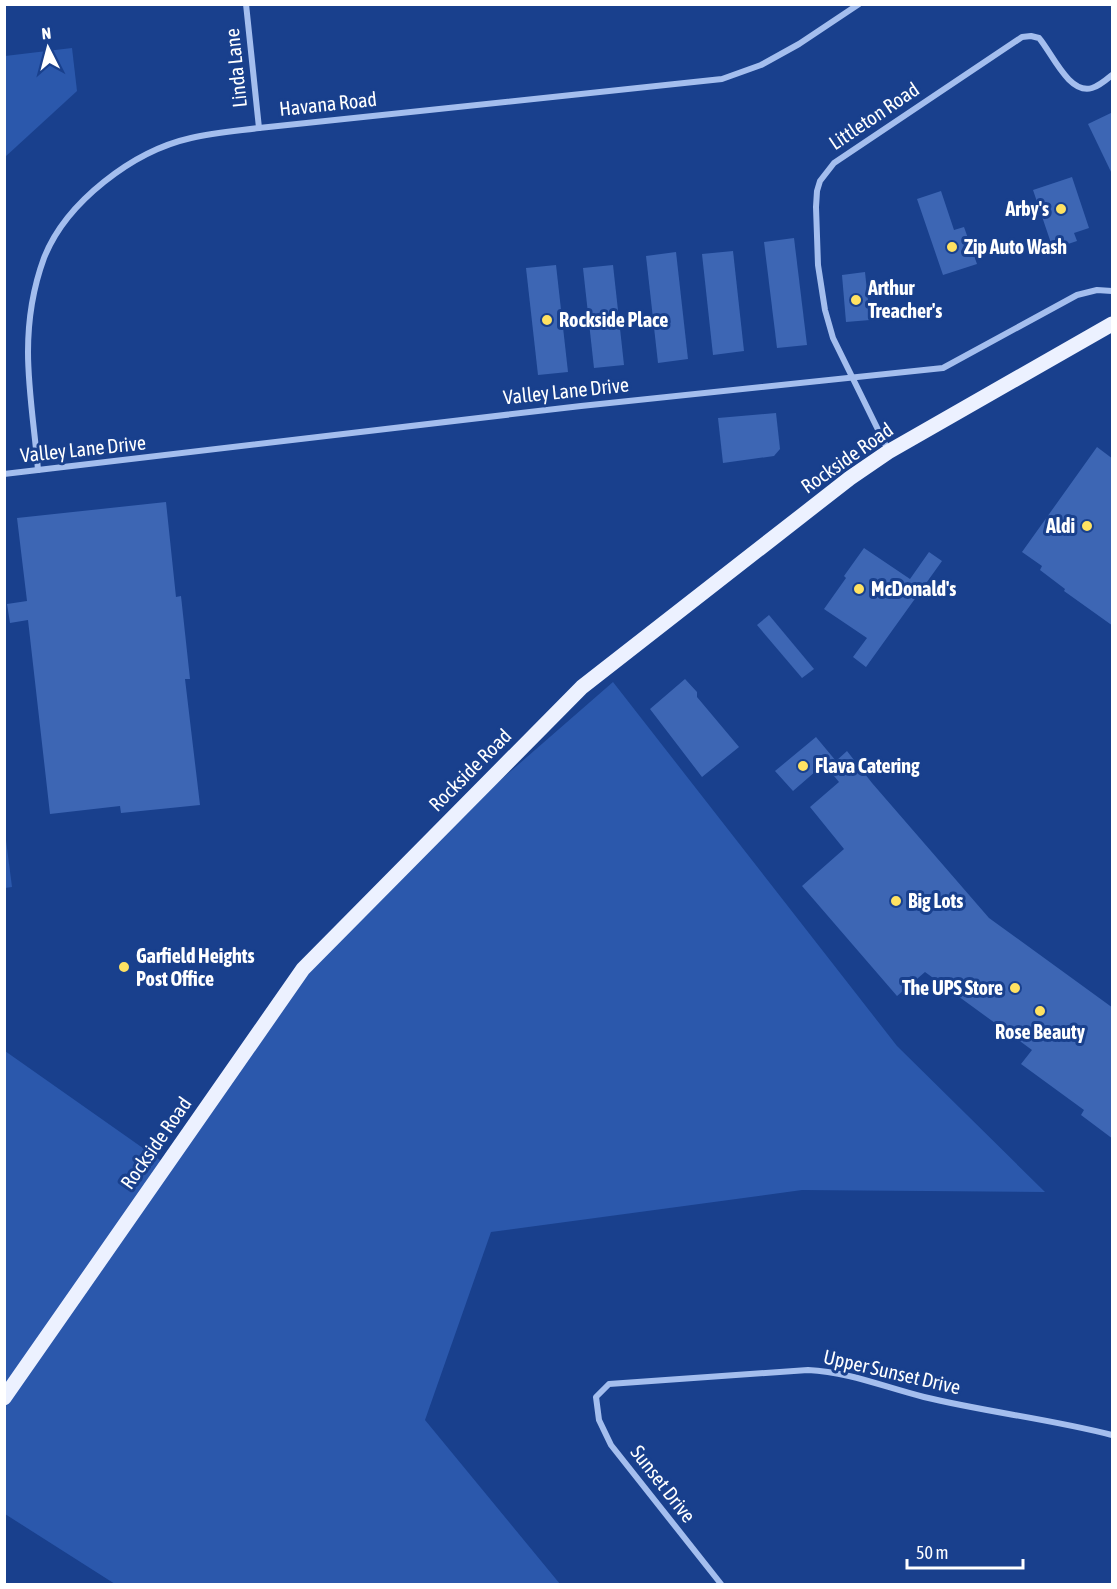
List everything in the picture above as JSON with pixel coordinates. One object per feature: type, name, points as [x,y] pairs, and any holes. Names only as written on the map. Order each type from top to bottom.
[{"type":"main road","name":"Rockside Road","points":[[4,1398],[303,969],[582,687],[850,478],[888,452],[1113,324]]},
{"type":"street","name":"Linda Lane","points":[[246,4],[259,128]]},
{"type":"street","name":"Havana Road","points":[[38,471],[28,352],[32,298],[45,257],[67,218],[104,181],[141,157],[189,138],[259,128],[722,79],[761,65],[799,44],[859,4]]},
{"type":"street","name":"Littleton Road","points":[[853,377],[828,326],[818,266],[817,191],[827,170],[859,145],[1022,37],[1038,38],[1046,46],[1069,81],[1079,88],[1095,88],[1113,75]]},
{"type":"street","name":"Valley Lane Drive","points":[[4,474],[468,419],[949,366],[1077,295],[1097,290],[1113,291]]},
{"type":"street","points":[[853,377],[888,452]]},
{"type":"street","name":"Upper Sunset Drive","points":[[596,1397],[609,1384],[808,1370],[831,1371],[860,1377],[924,1397],[1113,1435]]},
{"type":"street","name":"Sunset Drive","points":[[596,1397],[599,1420],[611,1445],[721,1584]]},
{"type":"shaded area","points":[[72,48],[77,91],[5,157],[5,56]]},
{"type":"shaded area","points":[[613,682],[897,1046],[1045,1192],[802,1190],[491,1232],[425,1420],[560,1584],[115,1584],[5,1514],[5,1051],[167,1165],[303,969],[426,845]]},
{"type":"shaded area","points":[[4,825],[12,887],[5,888],[4,888]]},
{"type":"building","points":[[1113,112],[1113,176],[1088,124]]},
{"type":"building","name":"Arby's","points":[[1072,177],[1089,228],[1074,233],[1077,241],[1053,249],[1033,190]]},
{"type":"building","name":"Zip Auto Wash","points":[[941,191],[954,230],[964,227],[977,264],[943,275],[917,199]]},
{"type":"building","points":[[794,238],[807,345],[777,348],[764,242]]},
{"type":"building","name":"Rockside Place","points":[[733,251],[744,351],[713,355],[702,254]]},
{"type":"building","name":"Rockside Place","points":[[676,252],[688,359],[658,363],[646,256]]},
{"type":"building","name":"Rockside Place","points":[[556,265],[568,372],[538,375],[526,268]]},
{"type":"building","name":"Rockside Place","points":[[613,265],[624,365],[594,368],[583,268]]},
{"type":"building","points":[[865,272],[870,320],[846,322],[842,275]]},
{"type":"building","points":[[776,413],[780,449],[774,456],[723,463],[718,418]]},
{"type":"building","points":[[1097,447],[1113,459],[1113,626],[1064,591],[1065,589],[1040,570],[1042,566],[1022,552]]},
{"type":"building","points":[[166,502],[176,597],[181,596],[190,679],[185,679],[200,805],[121,813],[120,806],[50,814],[28,620],[10,623],[7,604],[27,601],[17,518]]},
{"type":"building","points":[[864,548],[910,579],[929,552],[942,561],[866,667],[853,657],[867,638],[824,609]]},
{"type":"building","points":[[769,615],[814,669],[802,678],[757,625]]},
{"type":"building","points":[[685,679],[739,747],[702,777],[650,709]]},
{"type":"building","points":[[816,737],[836,761],[847,751],[989,918],[1113,1008],[1113,1139],[1081,1115],[1084,1110],[1021,1064],[1032,1050],[925,972],[897,996],[802,886],[844,849],[810,807],[839,782],[824,764],[793,791],[775,771]]},
{"type":"place","name":"Arby's","points":[[1061,209]]},
{"type":"place","name":"Zip Auto Wash","points":[[952,247]]},
{"type":"place","name":"Arthur Treacher's","points":[[856,300]]},
{"type":"place","name":"Rockside Place","points":[[547,320]]},
{"type":"place","name":"Aldi","points":[[1087,526]]},
{"type":"place","name":"McDonald's","points":[[859,589]]},
{"type":"place","name":"Flava Catering","points":[[803,766]]},
{"type":"place","name":"Big Lots","points":[[896,901]]},
{"type":"place","name":"Garfield Heights Post Office","points":[[124,967]]},
{"type":"place","name":"The UPS Store","points":[[1015,988]]},
{"type":"place","name":"Rose Beauty","points":[[1040,1011]]}]
